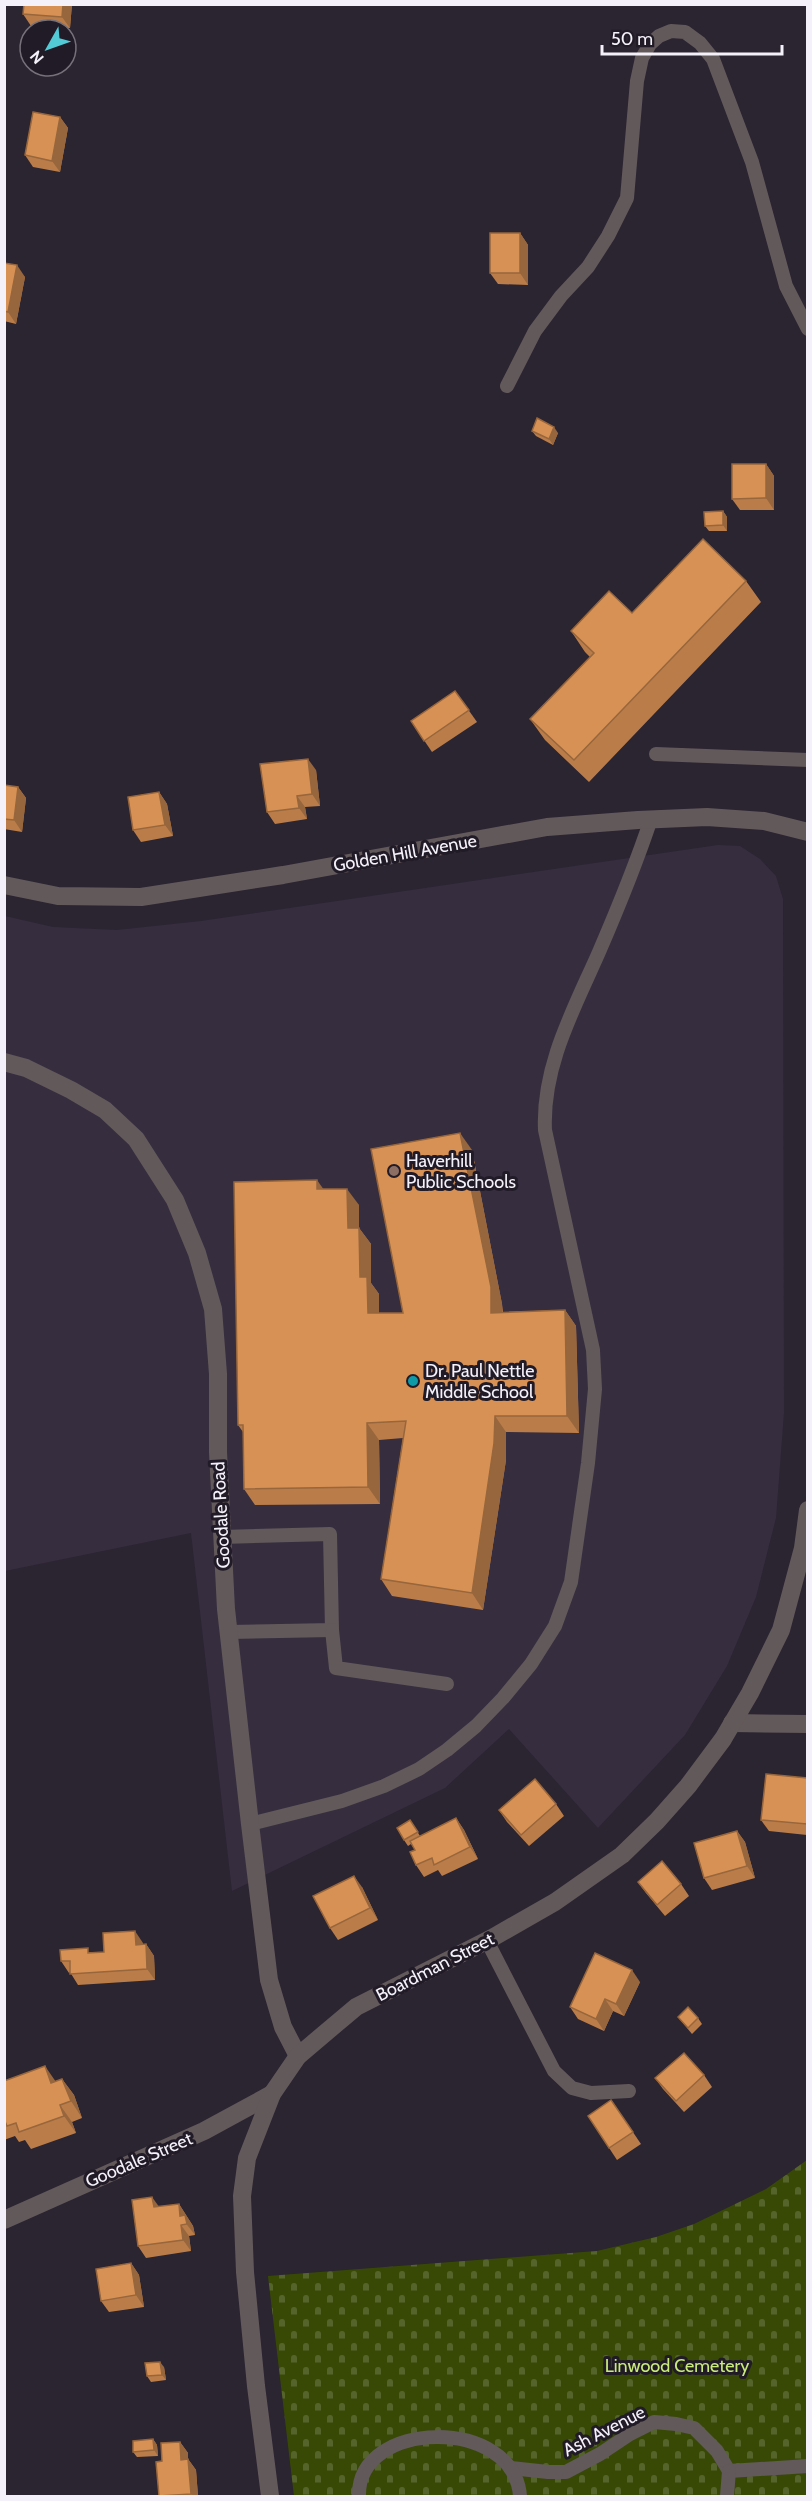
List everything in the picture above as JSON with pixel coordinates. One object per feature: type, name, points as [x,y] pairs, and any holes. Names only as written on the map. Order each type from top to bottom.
[{"type":"street","name":"Golden Hill Avenue","points":[[4,885],[58,896],[141,897],[283,875],[547,827],[651,819],[707,818],[752,821],[807,832]]},
{"type":"street","name":"Goodale Road","points":[[4,1062],[26,1068],[71,1090],[105,1110],[136,1139],[175,1200],[197,1253],[213,1309],[218,1374],[218,1452],[222,1537],[229,1632],[269,1980],[283,2027],[298,2056]]},
{"type":"street","name":"Boardman Street","points":[[270,2496],[255,2386],[245,2272],[242,2196],[247,2158],[272,2094],[298,2056],[356,2007],[487,1941],[555,1902],[622,1855],[688,1786],[732,1723],[781,1630],[803,1548],[807,1510]]},
{"type":"street","points":[[732,1723],[807,1724]]},
{"type":"street","name":"Goodale Street","points":[[4,2220],[204,2131],[272,2094]]},
{"type":"lane","points":[[507,386],[535,331],[561,296],[588,267],[609,236],[620,214],[627,198],[637,81],[642,58],[650,44],[659,36],[672,31],[685,32],[700,43],[713,59],[752,162],[786,286],[807,329]]},
{"type":"lane","points":[[656,754],[807,760]]},
{"type":"lane","points":[[250,1824],[342,1801],[384,1786],[419,1769],[476,1726],[503,1698],[531,1664],[555,1626],[572,1582],[588,1463],[595,1389],[593,1350],[545,1130],[544,1106],[548,1079],[560,1041],[630,881],[651,819]]},
{"type":"lane","points":[[222,1537],[330,1534],[332,1630],[336,1668],[447,1683]]},
{"type":"lane","points":[[229,1632],[332,1630]]},
{"type":"lane","points":[[487,1941],[554,2070],[572,2088],[591,2093],[629,2091]]},
{"type":"lane","name":"Ash Avenue","points":[[511,2468],[566,2472],[654,2422],[694,2428],[717,2451],[729,2471]]},
{"type":"lane","points":[[358,2496],[364,2473],[373,2459],[388,2447],[403,2442],[433,2438],[465,2438],[486,2447],[511,2468],[520,2496]]},
{"type":"lane","points":[[728,2496],[729,2471],[807,2466]]},
{"type":"shaded area","name":"Haverhill Public Schools","points":[[718,845],[740,846],[760,859],[776,876],[783,899],[784,1413],[776,1518],[756,1597],[727,1666],[685,1735],[598,1828],[509,1729],[445,1788],[232,1891],[191,1533],[5,1571],[5,916],[53,927],[117,930],[201,921]]},
{"type":"green space","name":"Linwood Cemetery","points":[[807,2160],[807,2496],[294,2496],[268,2276],[597,2251],[656,2237],[694,2224],[766,2189]]},
{"type":"building","points":[[24,4],[63,4],[62,17],[23,14]]},
{"type":"building","points":[[33,112],[60,117],[52,161],[25,155]]},
{"type":"building","points":[[490,233],[520,233],[520,273],[490,273]]},
{"type":"building","points":[[4,263],[17,265],[8,312],[4,311]]},
{"type":"building","points":[[537,418],[554,427],[549,439],[532,431]]},
{"type":"building","points":[[732,464],[766,464],[766,498],[732,499]]},
{"type":"building","points":[[723,511],[723,525],[705,526],[704,512]]},
{"type":"building","points":[[703,539],[746,581],[574,760],[530,719],[594,653],[571,631],[609,591],[632,613]]},
{"type":"building","points":[[455,691],[469,710],[424,741],[411,721]]},
{"type":"building","points":[[308,759],[312,794],[297,796],[299,808],[267,812],[260,764]]},
{"type":"building","points":[[4,785],[18,787],[14,820],[4,819]]},
{"type":"building","points":[[159,792],[165,825],[133,830],[128,797]]},
{"type":"building","name":"Dr. Paul Nettle Middle School","points":[[460,1133],[491,1287],[491,1313],[565,1310],[567,1416],[495,1416],[494,1443],[472,1593],[381,1579],[406,1421],[367,1423],[368,1487],[244,1489],[243,1425],[238,1425],[234,1182],[317,1180],[317,1189],[347,1189],[348,1228],[359,1228],[360,1277],[367,1277],[368,1313],[403,1313],[371,1149]]},
{"type":"building","points":[[766,1774],[807,1778],[807,1824],[761,1820]]},
{"type":"building","points":[[535,1779],[556,1804],[521,1835],[499,1810]]},
{"type":"building","points":[[456,1818],[470,1847],[434,1865],[432,1858],[416,1865],[410,1852],[415,1850],[410,1841]]},
{"type":"building","points":[[410,1820],[418,1832],[404,1840],[397,1828]]},
{"type":"building","points":[[737,1831],[747,1866],[704,1878],[694,1843]]},
{"type":"building","points":[[662,1861],[681,1884],[657,1905],[638,1882]]},
{"type":"building","points":[[354,1876],[370,1908],[330,1928],[313,1896]]},
{"type":"building","points":[[135,1931],[136,1945],[146,1944],[147,1969],[70,1974],[70,1961],[61,1961],[60,1950],[88,1948],[88,1953],[104,1952],[103,1933]]},
{"type":"building","points":[[595,1953],[632,1970],[616,2004],[605,1999],[596,2019],[570,2007]]},
{"type":"building","points":[[688,2007],[698,2018],[688,2028],[678,2017]]},
{"type":"building","points":[[684,2053],[704,2075],[676,2101],[655,2078]]},
{"type":"building","points":[[45,2066],[51,2083],[62,2079],[71,2101],[60,2105],[64,2116],[19,2132],[16,2123],[7,2126],[4,2119],[4,2081]]},
{"type":"building","points":[[611,2100],[633,2132],[609,2148],[588,2116]]},
{"type":"building","points":[[152,2197],[154,2207],[179,2204],[180,2216],[185,2215],[187,2224],[181,2225],[183,2240],[138,2246],[132,2200]]},
{"type":"building","points":[[131,2263],[136,2295],[101,2301],[96,2269]]},
{"type":"building","points":[[160,2362],[162,2375],[147,2376],[145,2363]]},
{"type":"building","points":[[153,2439],[154,2450],[133,2452],[133,2441]]},
{"type":"building","points":[[180,2442],[181,2460],[188,2459],[191,2494],[159,2496],[156,2462],[162,2461],[161,2443]]},
{"type":"place","name":"Haverhill Public Schools","points":[[394,1171]]},
{"type":"place","name":"Dr. Paul Nettle Middle School","points":[[413,1381]]}]
